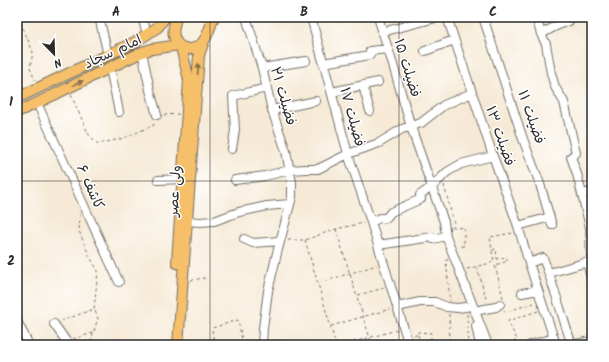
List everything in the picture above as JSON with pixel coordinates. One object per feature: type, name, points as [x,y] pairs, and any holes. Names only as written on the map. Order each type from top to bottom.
[{"type":"main road","name":"امام سجاد","points":[[17,98],[135,42],[158,27],[166,17]]},
{"type":"main road","name":"ولی عصر","points":[[176,17],[173,33],[174,39],[180,46],[189,80],[188,114],[182,179],[182,282],[178,345]]},
{"type":"main road","name":"ولی عصر","points":[[171,345],[199,55],[214,17]]},
{"type":"main road","name":"امام سجاد","points":[[17,112],[142,52],[165,47],[180,46],[186,49],[196,48],[204,41]]},
{"type":"main road","points":[[165,47],[180,55],[185,62]]},
{"type":"main road","points":[[54,80],[64,90]]},
{"type":"street","points":[[99,17],[108,55]]},
{"type":"street","points":[[142,17],[148,34]]},
{"type":"street","name":"فضیلت ۲۱","points":[[246,17],[262,68],[272,110],[286,151],[292,183],[292,197],[268,291],[262,345]]},
{"type":"street","name":"فضیلت ۱۷","points":[[311,17],[348,154],[371,222],[409,345]]},
{"type":"street","name":"فضیلت ۱۵","points":[[378,17],[411,127],[433,186],[445,225],[446,236],[471,307]]},
{"type":"street","points":[[382,32],[440,17]]},
{"type":"street","name":"فضیلت ۱۳","points":[[447,17],[493,156],[519,228],[555,342]]},
{"type":"street","name":"فضیلت ۱۱","points":[[483,17],[551,221],[519,228]]},
{"type":"street","points":[[536,17],[541,34],[546,44],[555,87],[564,102],[576,153],[571,157],[577,174],[591,231],[591,261],[588,266],[592,283]]},
{"type":"street","points":[[541,34],[569,21],[569,17]]},
{"type":"street","points":[[425,51],[454,40]]},
{"type":"street","points":[[323,63],[370,55],[370,51],[388,49]]},
{"type":"street","points":[[142,52],[157,115]]},
{"type":"street","points":[[262,68],[306,61]]},
{"type":"street","points":[[110,68],[119,112]]},
{"type":"street","points":[[332,92],[378,82]]},
{"type":"street","points":[[363,86],[370,111]]},
{"type":"street","points":[[232,149],[235,130],[233,96],[267,88]]},
{"type":"street","points":[[235,180],[265,176],[290,170],[318,170],[348,154],[379,142],[402,129],[421,123],[444,105],[472,92]]},
{"type":"street","points":[[272,110],[316,101]]},
{"type":"street","name":"کاشف ۶","points":[[37,103],[119,282]]},
{"type":"street","points":[[371,222],[380,218],[386,218],[391,212],[421,199],[420,195],[433,186],[447,172],[458,166],[493,156]]},
{"type":"street","points":[[158,180],[182,179]]},
{"type":"street","points":[[582,195],[592,191]]},
{"type":"street","points":[[183,221],[214,221],[239,212],[267,206],[290,204]]},
{"type":"street","points":[[378,245],[432,237],[433,240],[446,236]]},
{"type":"street","points":[[244,239],[253,243],[280,240]]},
{"type":"street","points":[[529,263],[543,258],[571,345],[592,341]]},
{"type":"street","points":[[549,273],[591,261]]},
{"type":"street","points":[[522,293],[538,290]]},
{"type":"street","points":[[397,307],[420,302],[434,302],[450,307],[489,308],[496,307],[500,304]]},
{"type":"street","points":[[471,307],[480,345]]},
{"type":"street","points":[[471,307],[488,345]]},
{"type":"street","points":[[17,321],[29,345]]},
{"type":"street","points":[[54,324],[67,343]]},
{"type":"street","points":[[530,345],[555,342]]},
{"type":"path","points":[[19,17],[33,52],[30,68],[38,88]]},
{"type":"path","points":[[64,90],[89,135],[98,144],[124,138],[154,125],[157,115],[188,114]]},
{"type":"path","points":[[443,180],[454,223],[445,225]]},
{"type":"path","points":[[81,200],[79,231],[89,255],[98,271],[94,309],[98,318],[91,341],[92,345]]},
{"type":"path","points":[[280,240],[306,240],[336,229],[371,222]]},
{"type":"path","points":[[445,225],[464,228],[464,246],[450,246]]},
{"type":"path","points":[[459,271],[494,262],[490,237],[519,228]]},
{"type":"path","points":[[336,229],[358,295],[372,345]]},
{"type":"path","points":[[306,240],[336,345]]},
{"type":"path","points":[[492,250],[496,249],[497,260],[506,257],[508,261],[496,264],[504,300],[500,304],[505,312],[537,302]]},
{"type":"path","points":[[450,345],[450,307],[446,260],[455,260]]},
{"type":"path","points":[[318,283],[383,264]]},
{"type":"path","points":[[477,266],[489,308]]},
{"type":"path","points":[[182,282],[205,278]]},
{"type":"path","points":[[358,295],[390,287]]},
{"type":"path","points":[[508,345],[517,340],[508,321],[540,311],[538,306]]},
{"type":"path","points":[[330,326],[397,307]]},
{"type":"path","points":[[469,345],[471,307]]},
{"type":"path","points":[[54,324],[94,309]]},
{"type":"path","points":[[214,345],[212,328],[238,320],[243,345]]},
{"type":"path","points":[[342,345],[404,332],[418,335]]},
{"type":"path","points":[[418,335],[418,332],[431,333],[431,345]]},
{"type":"path","points":[[67,343],[94,333]]},
{"type":"path","points":[[418,335],[421,345]]}]
